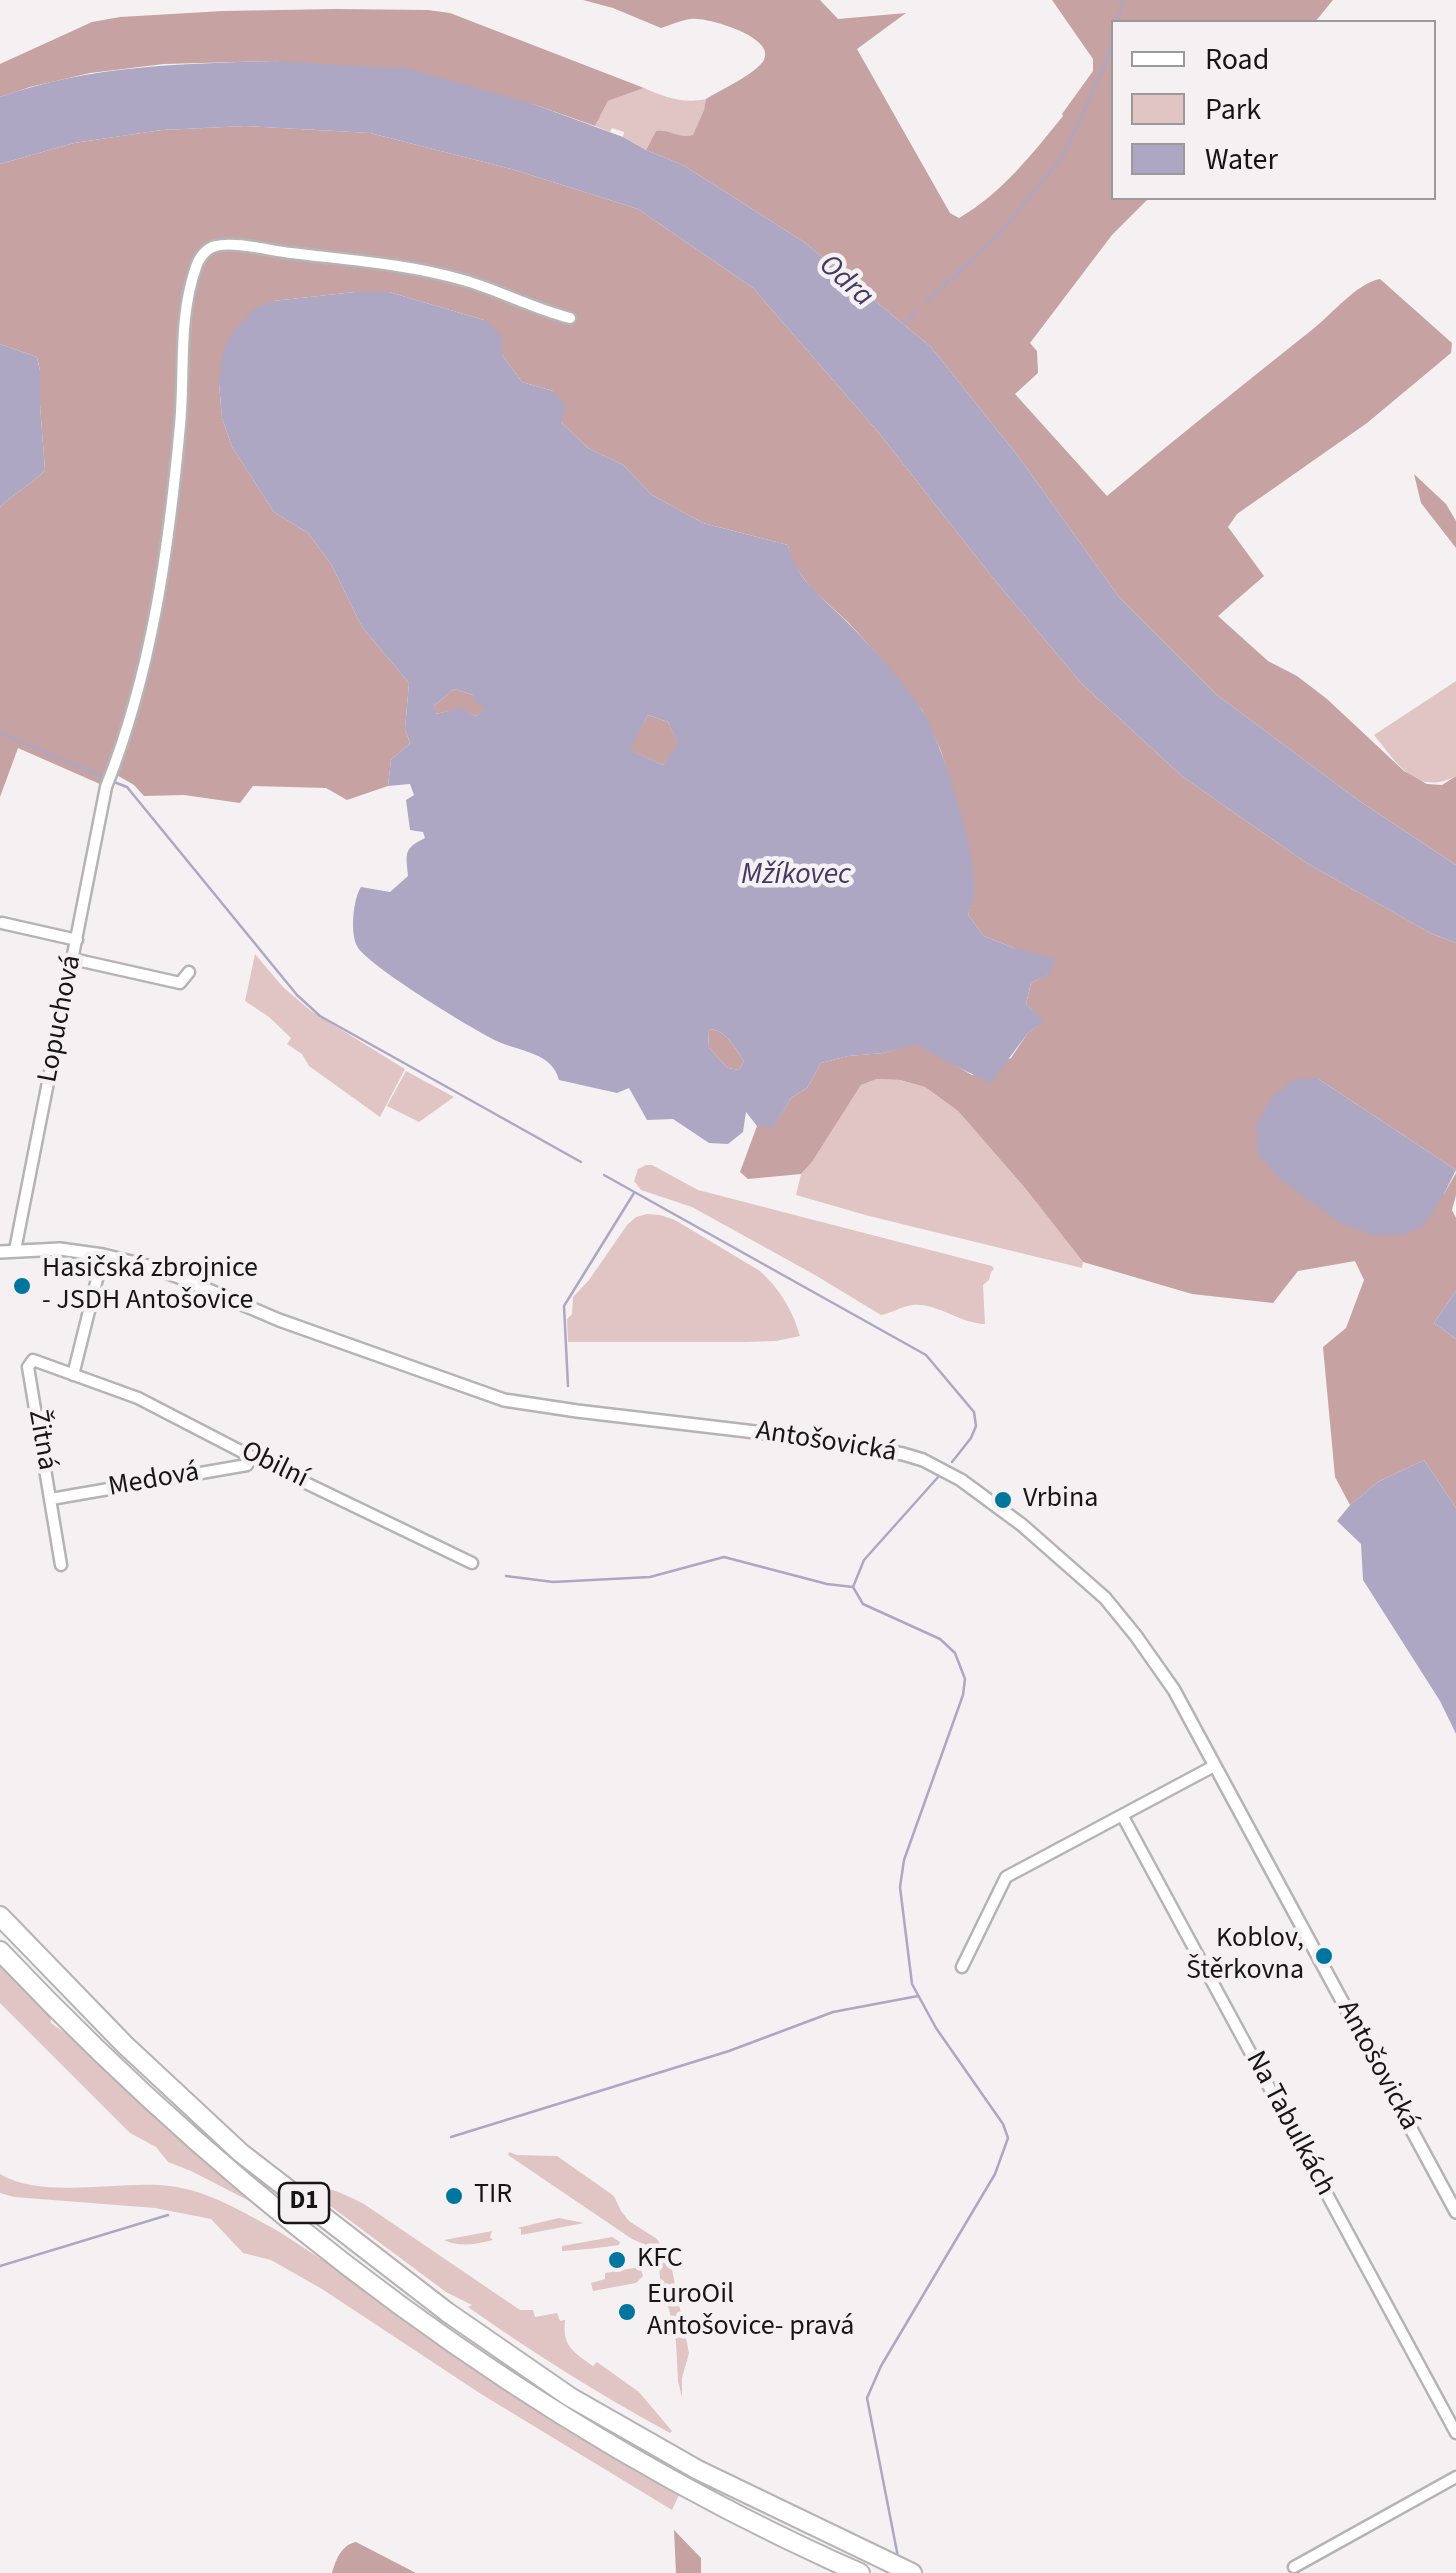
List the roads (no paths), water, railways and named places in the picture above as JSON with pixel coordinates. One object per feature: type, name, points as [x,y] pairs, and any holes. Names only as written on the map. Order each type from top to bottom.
[{"type":"highway","name":"D1","points":[[0,1916],[113,2033],[242,2153],[447,2312],[554,2386],[633,2434],[698,2470],[912,2573]]},
{"type":"highway","name":"D1","points":[[0,1951],[109,2063],[227,2170],[439,2334],[684,2486],[853,2570]]},
{"type":"street","name":"Lopuchová","points":[[15,1250],[106,787],[139,690],[154,619],[180,422],[183,325],[201,256],[214,246],[246,247],[421,270],[465,280],[570,318]]},
{"type":"street","points":[[2,922],[77,940]]},
{"type":"street","points":[[73,960],[180,983],[190,972]]},
{"type":"street","name":"Antošovická","points":[[0,1252],[60,1249],[104,1255],[176,1276],[279,1320],[504,1400],[815,1439],[903,1454],[960,1480],[1022,1524],[1105,1598],[1174,1690],[1456,2212]]},
{"type":"street","points":[[73,1375],[104,1255]]},
{"type":"street","name":"Žitná","points":[[62,1565],[28,1366],[34,1360],[73,1375]]},
{"type":"street","name":"Obilní","points":[[73,1375],[138,1398],[472,1562]]},
{"type":"street","name":"Medová","points":[[51,1499],[247,1466],[252,1457]]},
{"type":"street","points":[[962,1966],[1006,1876],[1214,1766]]},
{"type":"street","name":"Na Tabulkách","points":[[1122,1815],[1456,2433]]},
{"type":"street","points":[[1294,2567],[1456,2477]]},
{"type":"water","name":"Odra","points":[[273,61],[410,69],[536,105],[623,137],[683,165],[804,242],[931,347],[1018,456],[1119,597],[1217,695],[1358,800],[1456,865],[1456,943],[1430,933],[1305,862],[1183,777],[1082,684],[879,433],[753,288],[638,209],[515,170],[370,133],[245,126],[162,130],[74,143],[0,164],[0,97],[102,72]]},
{"type":"water","name":"Mžíkovec","points":[[389,292],[484,320],[502,336],[502,355],[522,382],[553,391],[566,406],[561,422],[588,448],[623,465],[652,495],[703,523],[788,545],[805,580],[898,677],[930,726],[957,800],[970,853],[974,893],[968,915],[984,936],[1056,959],[1049,974],[1031,983],[1026,1004],[1044,1021],[1027,1034],[991,1083],[916,1044],[883,1053],[848,1056],[821,1063],[807,1088],[791,1098],[774,1127],[757,1126],[746,1112],[743,1132],[728,1144],[709,1143],[673,1119],[647,1120],[629,1088],[617,1093],[559,1080],[542,1058],[497,1041],[467,1024],[364,955],[357,946],[353,925],[361,887],[390,892],[408,876],[409,849],[425,838],[423,832],[410,830],[406,800],[414,795],[410,784],[388,786],[391,760],[410,743],[405,729],[409,683],[362,627],[331,564],[308,533],[274,512],[232,447],[222,418],[219,383],[223,352],[233,332],[255,308],[273,301]],"holes":[[[454,689],[473,695],[486,708],[476,716],[460,708],[436,714],[434,706]],[[648,715],[668,722],[678,744],[663,765],[630,750]],[[708,1029],[725,1035],[744,1061],[739,1070],[728,1068],[709,1048]]]},
{"type":"water","points":[[0,344],[37,357],[45,470],[0,507]]},
{"type":"water","points":[[1317,1078],[1456,1170],[1423,1226],[1401,1235],[1372,1235],[1339,1222],[1280,1179],[1258,1154],[1256,1126],[1272,1097],[1295,1079]]},
{"type":"water","points":[[1456,1291],[1456,1339],[1434,1323]]},
{"type":"water","points":[[1424,1460],[1456,1508],[1456,1734],[1440,1701],[1363,1580],[1361,1544],[1337,1521],[1378,1482]]},
{"type":"waterway","points":[[1118,20],[1124,0]]},
{"type":"waterway","points":[[927,302],[1001,232],[1063,156],[1111,46]]},
{"type":"waterway","points":[[904,324],[917,311]]},
{"type":"waterway","points":[[0,733],[103,777]]},
{"type":"waterway","points":[[114,782],[127,787],[297,995],[320,1016],[581,1162]]},
{"type":"waterway","points":[[604,1175],[926,1355],[974,1412],[976,1426],[971,1438],[952,1462]]},
{"type":"waterway","points":[[568,1386],[564,1306],[634,1193]]},
{"type":"waterway","points":[[898,2557],[867,2398],[881,2366],[995,2174],[1008,2138],[1003,2124],[936,2028],[912,1984],[900,1887],[904,1860],[963,1695],[965,1679],[955,1653],[940,1639],[863,1604],[853,1587],[864,1560],[939,1476]]},
{"type":"waterway","points":[[506,1576],[553,1582],[650,1577],[724,1557],[853,1587]]},
{"type":"waterway","points":[[451,2137],[729,2051],[833,2012],[918,1996]]},
{"type":"waterway","points":[[0,2266],[168,2215]]},
{"type":"place","name":"Hasičská zbrojnice - JSDH Antošovice","points":[[22,1286]]},
{"type":"place","name":"Vrbina","points":[[1003,1500]]},
{"type":"place","name":"Koblov, Štěrkovna","points":[[1324,1956]]},
{"type":"place","name":"TIR","points":[[454,2196]]},
{"type":"place","name":"KFC","points":[[617,2260]]},
{"type":"place","name":"EuroOil Antošovice- pravá","points":[[627,2312]]}]
